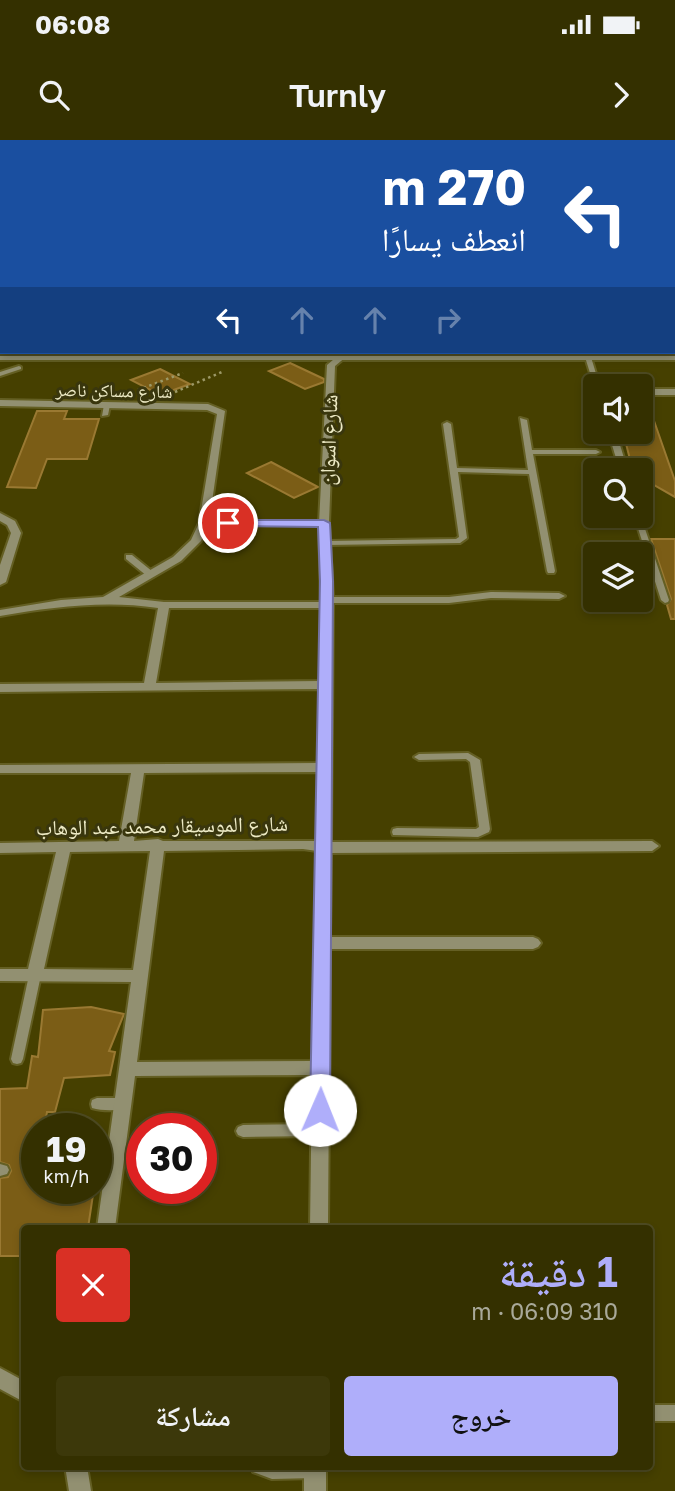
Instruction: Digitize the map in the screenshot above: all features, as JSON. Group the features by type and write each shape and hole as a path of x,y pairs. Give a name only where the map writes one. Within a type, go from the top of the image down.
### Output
{"street":[{"path":"0,357 324,358 343,354 675,357"},
{"name":"شارع اسوان","path":"318,1225 327,603 324,358 343,354"},
{"path":"653,392 675,392"},
{"name":"شارع مساكن ناصر","path":"0,403 105,410 141,406 213,408 220,411 223,418 204,523"},
{"path":"0,516 11,523 16,533 0,582"},
{"path":"104,601 188,550 204,523"},
{"path":"0,613 104,601 142,601 164,605 449,600 491,595 559,596"},
{"path":"149,687 164,605"},
{"path":"0,688 325,685"},
{"path":"0,769 324,767"},
{"path":"126,845 138,768"},
{"path":"106,1225 158,844"},
{"name":"شارع الموسيقار محمد عبد الوهاب","path":"0,848 158,844 427,848 652,846"},
{"path":"35,975 64,847"},
{"path":"322,943 533,943"},
{"path":"0,975 140,976"},
{"path":"128,1069 321,1068"},
{"path":"0,1378 21,1390"},
{"path":"77,1470 80,1491"}],"lane":[{"path":"587,357 593,374"},
{"path":"0,374 19,369"},
{"path":"523,420 551,571"},
{"path":"327,543 461,540 463,538 447,424"},
{"path":"529,452 596,452"},
{"path":"453,470 532,472"},
{"path":"204,523 324,523"},
{"path":"642,528 665,600"},
{"path":"129,557 150,574"},
{"path":"397,832 478,833 485,827 473,758 419,757"},
{"path":"426,832 427,848"},
{"path":"17,1059 35,975"},
{"path":"97,1104 123,1104"},
{"path":"243,1131 320,1130"},
{"path":"653,1413 675,1413"},
{"path":"269,1470 315,1476"}],"path":[{"path":"138,390 187,371"},
{"path":"141,406 224,371"}],"building":[{"path":"290,363 324,379 324,382 305,389 269,371"},
{"path":"160,369 190,384 160,395 131,380"},
{"path":"37,411 67,411 64,419 99,419 87,459 47,459 36,488 7,487"},
{"path":"653,418 675,481 675,497 653,484 653,458 630,458 626,444 653,444"},
{"path":"271,462 318,487 294,498 247,473"},
{"path":"651,539 675,539 675,619 671,619 667,605 671,599"},
{"path":"91,1007 124,1014 109,1051 115,1052 110,1075 64,1078 55,1112 21,1113 21,1204 92,1204 88,1225 21,1225 21,1256 0,1256 0,1178 8,1177 11,1171 9,1165 0,1162 0,1089 27,1088 32,1056 38,1057 43,1010"}],"route":[{"path":"228,523 324,523 327,581 320,1110"}]}
